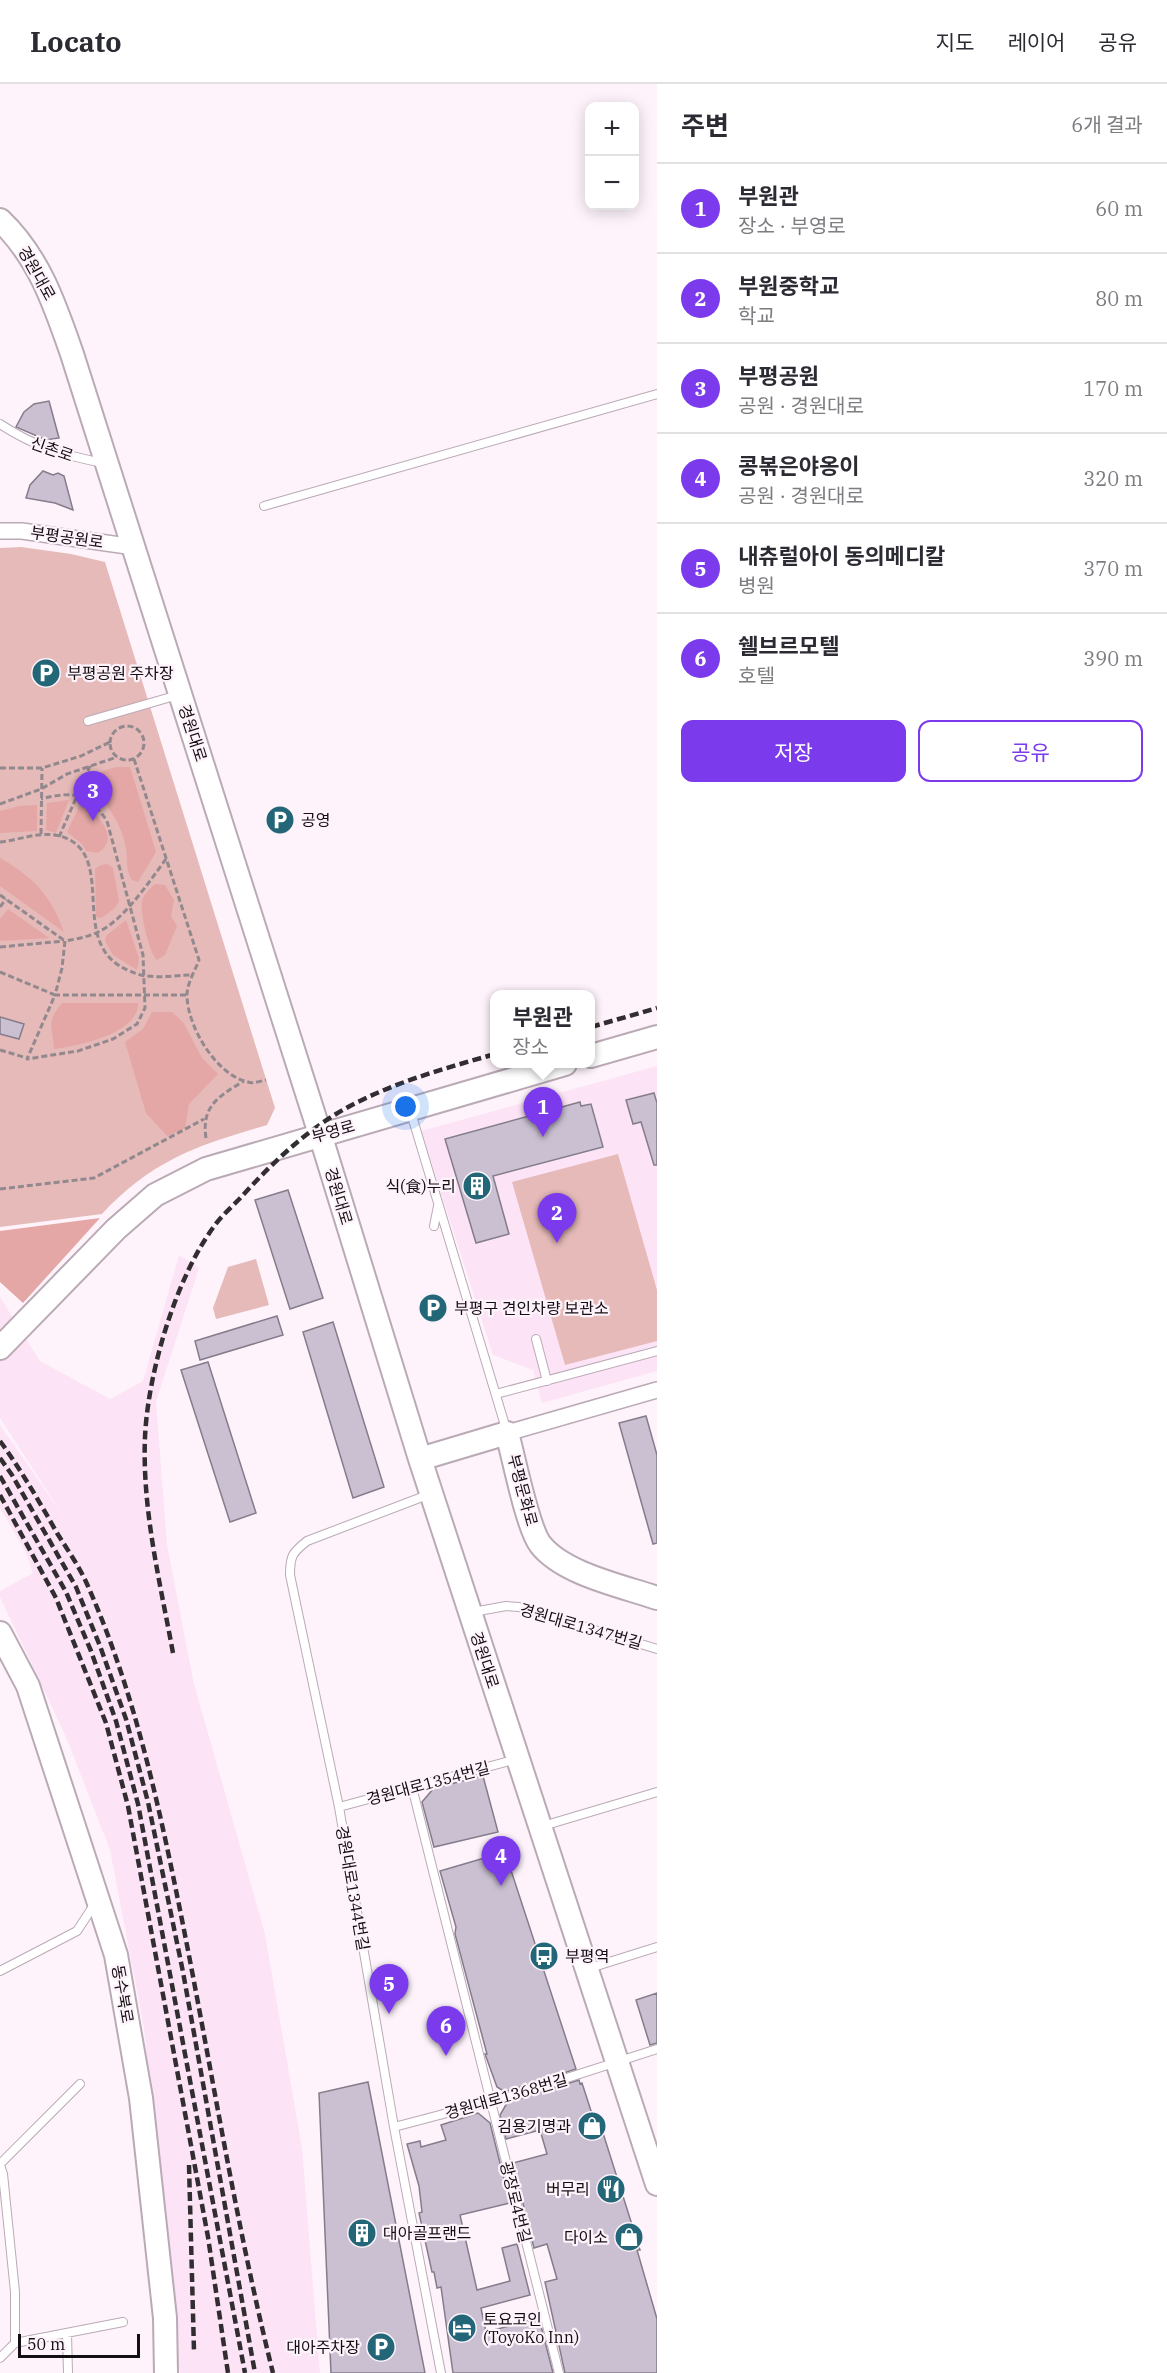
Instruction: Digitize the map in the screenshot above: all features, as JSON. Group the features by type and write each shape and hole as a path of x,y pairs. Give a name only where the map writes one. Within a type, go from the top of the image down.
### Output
{"main road":[{"name":"경원대로","path":"0,220 35,262 49,289 108,464 320,1134 431,1494 657,2184"},
{"path":"595,1055 657,1037"},
{"name":"부영로","path":"0,1348 116,1229 155,1195 206,1169 551,1068"},
{"name":"부평문화로","path":"420,1459 507,1433 533,1530 545,1549 573,1569 657,1598"},
{"name":"동수북로","path":"0,1633 27,1686 116,1955 141,2098 165,2318 166,2373"}],"street":[{"name":"부평공원로","path":"0,531 22,531 134,547"},
{"path":"507,1433 657,1390"}],"lane":[{"path":"264,506 657,394"},
{"name":"신촌로","path":"0,424 20,437 62,455 108,464"},
{"path":"88,721 181,694"},
{"path":"409,1109 507,1433"},
{"path":"434,1226 438,1205"},
{"path":"536,1339 548,1381"},
{"path":"496,1394 657,1351"},
{"name":"경원대로1344번길","path":"431,1494 307,1541 296,1550 290,1559 290,1575 339,1807 394,2127 441,2373"},
{"name":"경원대로1347번길","path":"470,1612 507,1606 519,1607 657,1649"},
{"name":"경원대로1354번길","path":"339,1807 518,1759"},
{"name":"광장로4번길","path":"412,1787 559,2373"},
{"path":"540,1827 657,1792"},
{"path":"0,1971 77,1931 97,1901"},
{"path":"586,1969 657,1947"},
{"name":"경원대로1368번길","path":"394,2127 490,2102 657,2049"},
{"path":"15,2343 15,2292 3,2174 0,2164 80,2084"},
{"path":"0,2358 15,2343 123,2322"},
{"path":"67,2333 68,2373"}],"path":[{"path":"123,727 138,730 144,740 144,746 138,756 128,760 117,757 113,753 110,742 114,733 123,727"},
{"path":"0,768 42,768 81,756 110,742"},
{"path":"0,804 41,789 67,774 117,757"},
{"path":"134,759 199,960 187,996 196,1033 207,1050 234,1077 249,1083 266,1080"},
{"path":"58,837 90,766"},
{"path":"41,834 42,768"},
{"path":"0,1050 27,1059 78,1052 113,1040 137,1024 145,1008 143,956 107,821 99,809 77,794 69,793 41,799"},
{"path":"0,842 41,834 67,838 81,849 88,864 92,888 92,909 99,942 110,961 145,976 193,975"},
{"path":"0,947 65,941 97,933 111,925 166,859"},
{"path":"0,895 65,941"},
{"path":"0,907 6,899"},
{"path":"27,1059 55,994 62,968 65,941"},
{"path":"0,972 55,994 187,996"},
{"path":"206,1138 204,1119 210,1107 223,1094 244,1081"},
{"path":"0,1189 94,1178 204,1119"}],"shaded area":[{"path":"21,547 71,554 105,562 275,1108 267,1125 198,1148 158,1167 121,1195 102,1214 0,1227 0,548"},
{"path":"116,767 130,767 156,852 138,882 132,880 128,872 126,848 117,822 90,785 100,772"},
{"path":"69,800 56,833 46,830 47,803"},
{"path":"81,803 93,812 107,833 108,840 105,847 98,853 86,851 82,844 67,832"},
{"path":"37,805 37,831 0,833 0,811 19,806"},
{"path":"0,858 22,872 40,888 59,919 64,932 0,886"},
{"path":"107,864 113,868 119,901 115,908 101,918 96,917 95,869"},
{"path":"155,884 165,885 174,900 171,916 177,926 165,955 157,960 148,940 142,910 143,898"},
{"path":"8,909 49,938 0,941 0,919"},
{"path":"126,920 139,958 137,970 113,955 105,941 107,935"},
{"path":"62,1003 138,1003 136,1014 129,1023 118,1030 91,1041 54,1049 52,1020"},
{"path":"152,1012 172,1012 183,1022 202,1058 218,1074 189,1104 185,1128 167,1136 146,1113 125,1042 143,1029"},
{"path":"657,1066 657,1371 542,1403 533,1370 493,1355 421,1131"},
{"path":"618,1154 657,1290 657,1341 565,1365 512,1182"},
{"path":"100,1218 23,1303 0,1282 0,1231"},
{"path":"179,1255 199,1268 156,1402 167,1544 193,1680 265,1934 302,2148 320,2373 180,2373 174,2334 144,2028 110,1850 66,1737 0,1597 0,1591 33,1573 25,1551 0,1508 0,1425 62,1514 0,1418 0,1297 40,1361 110,1399 143,1381"},
{"path":"256,1259 269,1305 216,1319 213,1308 228,1267"}],"building":[{"path":"49,401 59,438 46,440 16,427 24,412 34,404"},
{"path":"43,471 64,476 73,510 55,503 26,498 30,485"},
{"path":"0,1017 24,1024 19,1039 0,1034"},
{"path":"654,1093 657,1103 657,1165 654,1165 641,1122 633,1124 626,1100"},
{"path":"580,1102 581,1106 591,1104 603,1147 493,1176 509,1234 476,1243 445,1139"},
{"path":"288,1190 323,1298 290,1309 255,1200"},
{"path":"277,1316 283,1335 200,1360 195,1341"},
{"path":"333,1322 384,1487 353,1498 303,1332"},
{"path":"208,1362 256,1513 230,1522 181,1370"},
{"path":"646,1416 657,1455 657,1543 653,1544 619,1423"},
{"path":"483,1776 498,1832 434,1847 422,1802 434,1788"},
{"path":"505,1852 576,2069 505,2092 497,2087 485,2054 487,2054 455,1934 456,1927 440,1871"},
{"path":"657,1993 657,2043 650,2045 636,2000"},
{"path":"579,2080 593,2117 596,2116 603,2133 640,2250 637,2250 657,2319 657,2373 565,2373 545,2282 557,2279 547,2244 534,2248 513,2163 547,2154 540,2130 506,2139 500,2115 507,2103"},
{"name":"대아골프랜드","path":"368,2082 425,2373 331,2373 319,2093"},
{"path":"478,2113 490,2123 510,2203 460,2215 477,2290 510,2281 502,2248 517,2244 530,2295 481,2308 486,2332 539,2318 553,2373 453,2373 441,2287 437,2288 434,2272 432,2272 419,2213 422,2212 419,2186 407,2144 420,2141 421,2147 446,2140 441,2125"}],"railway":[{"path":"595,1026 657,1008"},
{"path":"173,1653 149,1519 145,1437 147,1411 158,1355 177,1298 201,1246 221,1217 270,1167 298,1141 328,1119 362,1100 395,1086 490,1055"},
{"path":"0,1441 30,1486 84,1577 103,1622 130,1700 170,1860 234,2196 273,2373"},
{"path":"0,1458 76,1587 126,1719 148,1802 183,1972 255,2373"},
{"path":"0,1476 66,1592 91,1651 116,1721 138,1804 245,2373"},
{"path":"0,1495 56,1598 106,1723 128,1806 208,2237 228,2373"},
{"path":"189,2165 194,2351"}],"place":[{"name":"부평공원 주차장","path":"46,673"},
{"name":"공영","path":"280,820"},
{"name":"부평공원","path":"93,821"},
{"name":"부원관","path":"543,1137"},
{"name":"식(食)누리","path":"477,1186"},
{"name":"부원중학교","path":"557,1243"},
{"name":"부평구 견인차량 보관소","path":"433,1308"},
{"name":"콩볶은야옹이","path":"501,1886"},
{"name":"부평역","path":"544,1956"},
{"name":"내츄럴아이 동의메디칼","path":"389,2014"},
{"name":"쉘브르모텔","path":"446,2056"},
{"name":"김용기명과","path":"592,2126"},
{"name":"버무리","path":"611,2189"},
{"name":"대아골프랜드","path":"362,2233"},
{"name":"다이소","path":"629,2237"},
{"name":"토요코인 (ToyoKo Inn)","path":"462,2328"},
{"name":"대아주차장","path":"381,2347"}]}
